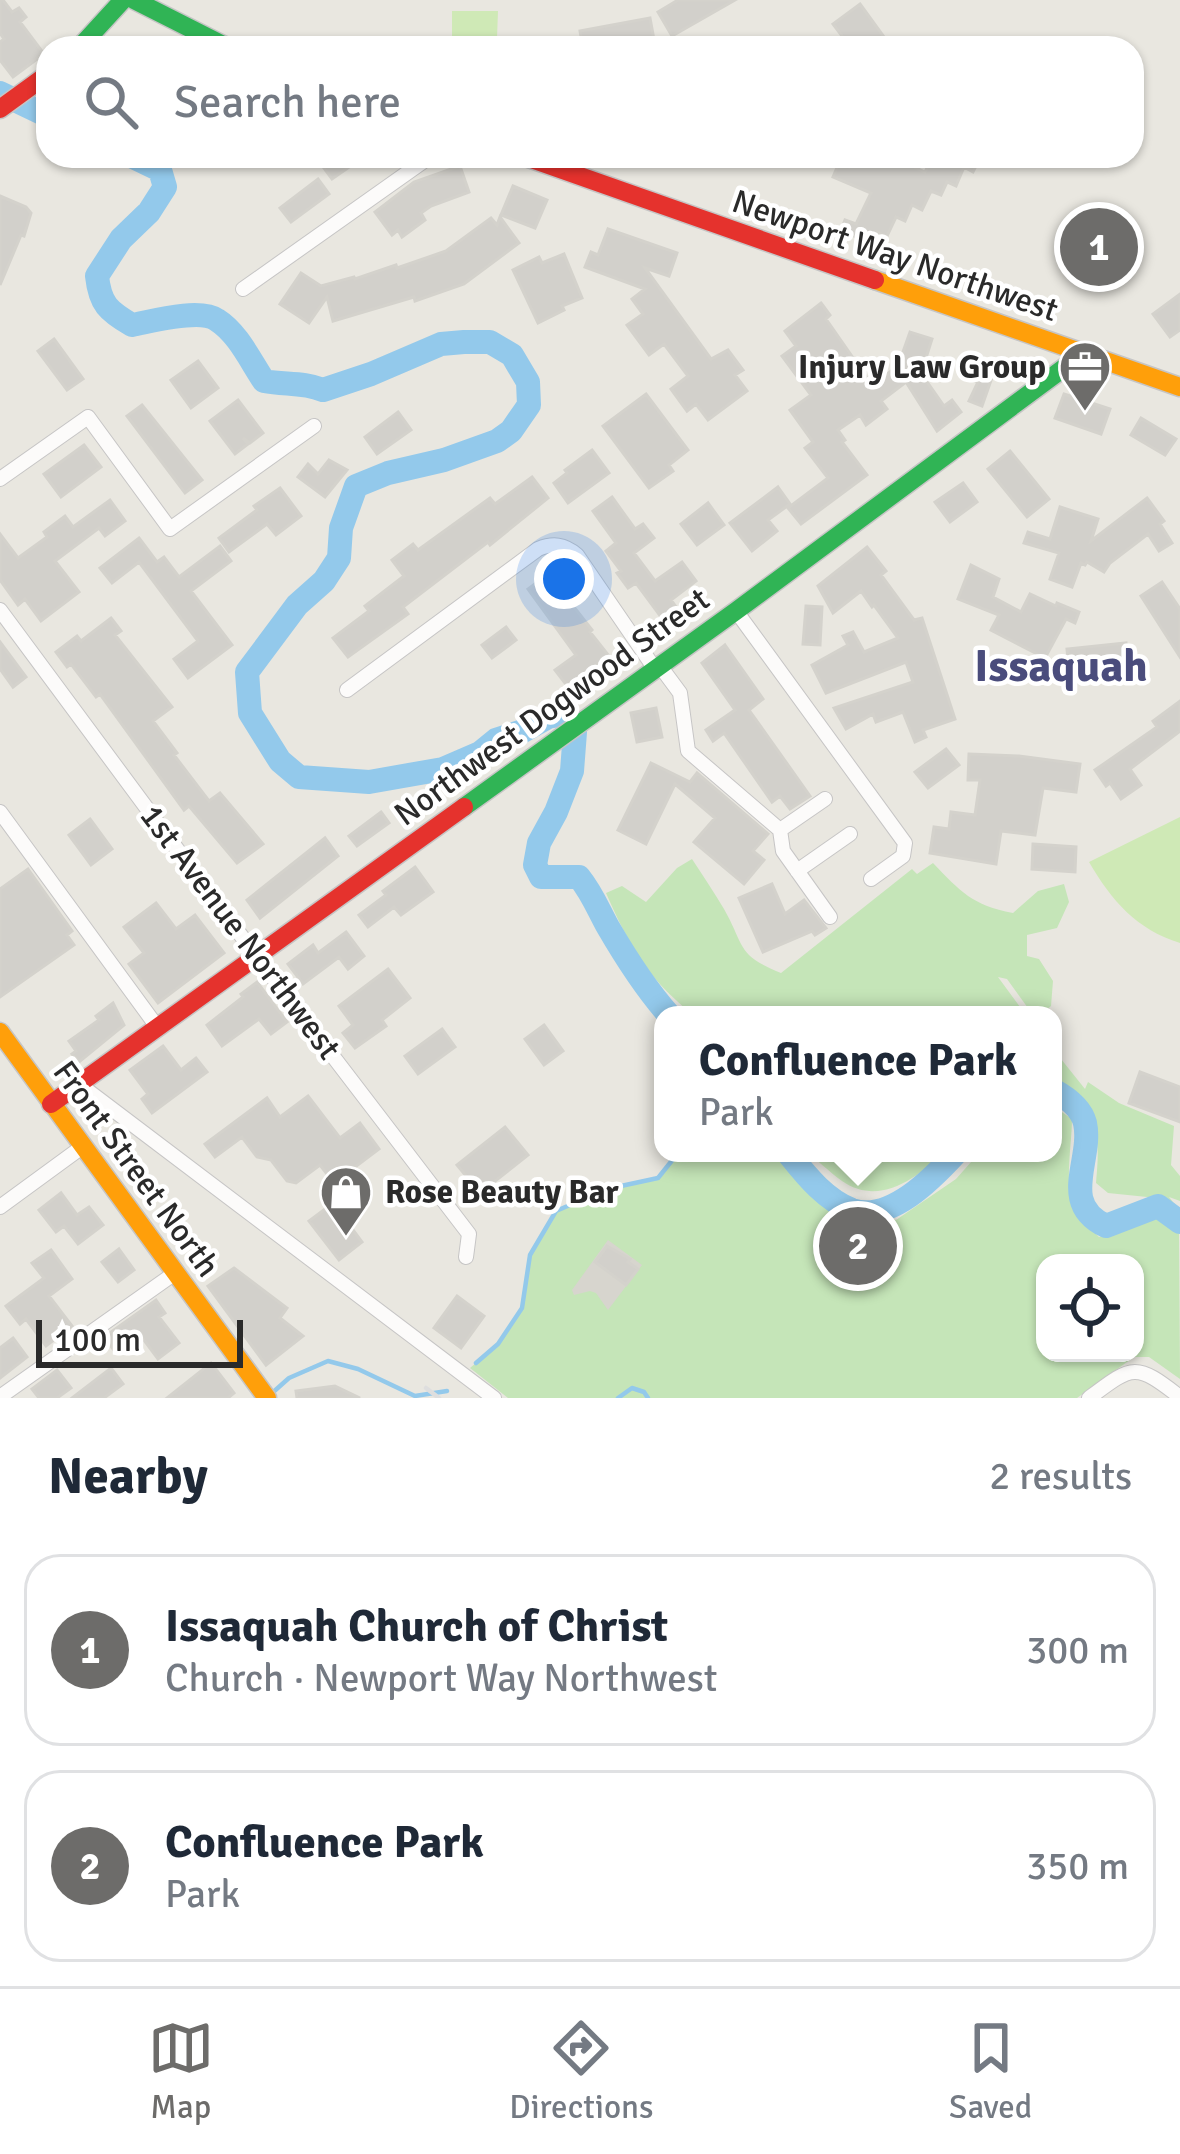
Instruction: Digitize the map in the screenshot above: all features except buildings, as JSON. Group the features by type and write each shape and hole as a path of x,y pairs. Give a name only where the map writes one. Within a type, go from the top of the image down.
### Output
{"street":[{"path":"90,36 123,0"},
{"path":"134,0 205,36"},
{"path":"0,109 36,82"},
{"path":"242,289 414,168"},
{"name":"Newport Way Northwest","path":"557,168 1180,387"},
{"name":"Northwest Dogwood Street","path":"51,1104 658,668 1084,353"},
{"path":"0,479 88,417 170,529 314,426"},
{"path":"347,690 538,549 562,546 577,555 680,693 688,751 780,830 783,851 830,917"},
{"name":"1st Avenue Northwest","path":"0,610 256,957 469,1234 466,1257"},
{"path":"736,611 905,843 903,856 871,879"},
{"path":"780,830 825,799"},
{"path":"0,812 158,1028"},
{"path":"797,871 850,833"},
{"name":"Front Street North","path":"0,1032 263,1393"},
{"path":"79,1084 494,1398"},
{"path":"0,1208 82,1148"},
{"path":"4,1394 175,1273"},
{"path":"1089,1398 1123,1374 1142,1371 1180,1396"}],"green space":[{"path":"452,11 498,11 497,36 452,36"},
{"path":"1180,817 1180,943 1127,912 1089,862"},
{"path":"692,859 749,955 781,973 912,869 917,874 933,863 968,896 1013,913 1038,891 1064,884 1069,902 1057,928 1027,935 1027,956 1039,959 1053,981 1051,1006 1026,1006 1007,979 998,977 1019,1006 683,1006 641,960 606,893 622,886 646,902 677,868"},
{"path":"1062,1060 1085,1089 1088,1082 1119,1103 1174,1126 1171,1165 1180,1176 1180,1201 1169,1197 1180,1218 1157,1198 1108,1193 1096,1183 1094,1129 1085,1110 1064,1087"},
{"path":"1062,1112 1072,1119 1070,1196 1080,1219 1099,1237 1153,1217 1179,1231 1180,1379 1144,1357 1144,1254 1036,1254 1036,1362 1127,1362 1077,1398 508,1398 470,1368 498,1344 522,1308 530,1255 556,1211 607,1189 658,1178 671,1162 796,1162 834,1199 896,1220 956,1179 971,1162 1062,1162"},
{"path":"819,1162 934,1162 884,1190 856,1188"}],"shaded area":[{"path":"608,1240 642,1265 608,1310 596,1293 574,1295 572,1290"}],"waterway":[{"path":"0,93 36,110"},
{"path":"156,168 165,187 97,276 107,306 132,325 176,316 209,317 231,332 264,381 323,390 441,344 490,342 512,355 528,382 529,405 511,431 497,441 444,460 356,486 341,528 339,558 247,672 250,713 280,761 299,777 369,782 443,769 548,717 568,720 575,732 572,771 539,843 535,865 541,877 579,877 662,1006"},
{"path":"1062,1095 1077,1107 1085,1123 1080,1193 1092,1216 1106,1226 1158,1206 1180,1222"},
{"path":"476,1363 498,1344 522,1308 530,1255 556,1211 607,1189 658,1178 671,1162"},
{"path":"796,1162 833,1200 866,1212 910,1196 947,1162"},
{"path":"271,1394 289,1378 328,1361 358,1369 415,1396 447,1391"},
{"path":"618,1398 632,1388 648,1398"}],"railway":[{"path":"426,1388 439,1398"}],"traffic: fast":[{"path":"90,36 123,0"},
{"path":"134,0 205,36"},
{"path":"464,807 1084,353"}],"traffic: slow":[{"path":"875,280 1180,387"},
{"path":"0,1032 267,1398"}],"traffic: jam":[{"path":"0,109 36,83"},
{"path":"557,168 875,280"},
{"path":"51,1104 464,807"}],"place":[{"name":"Issaquah Church of Christ","path":"1099,247"},
{"name":"Injury Law Group","path":"1085,413"},
{"name":"Rose Beauty Bar","path":"346,1238"},
{"name":"Confluence Park","path":"858,1246"}],"district":[{"name":"Issaquah","path":"1061,666"}]}
